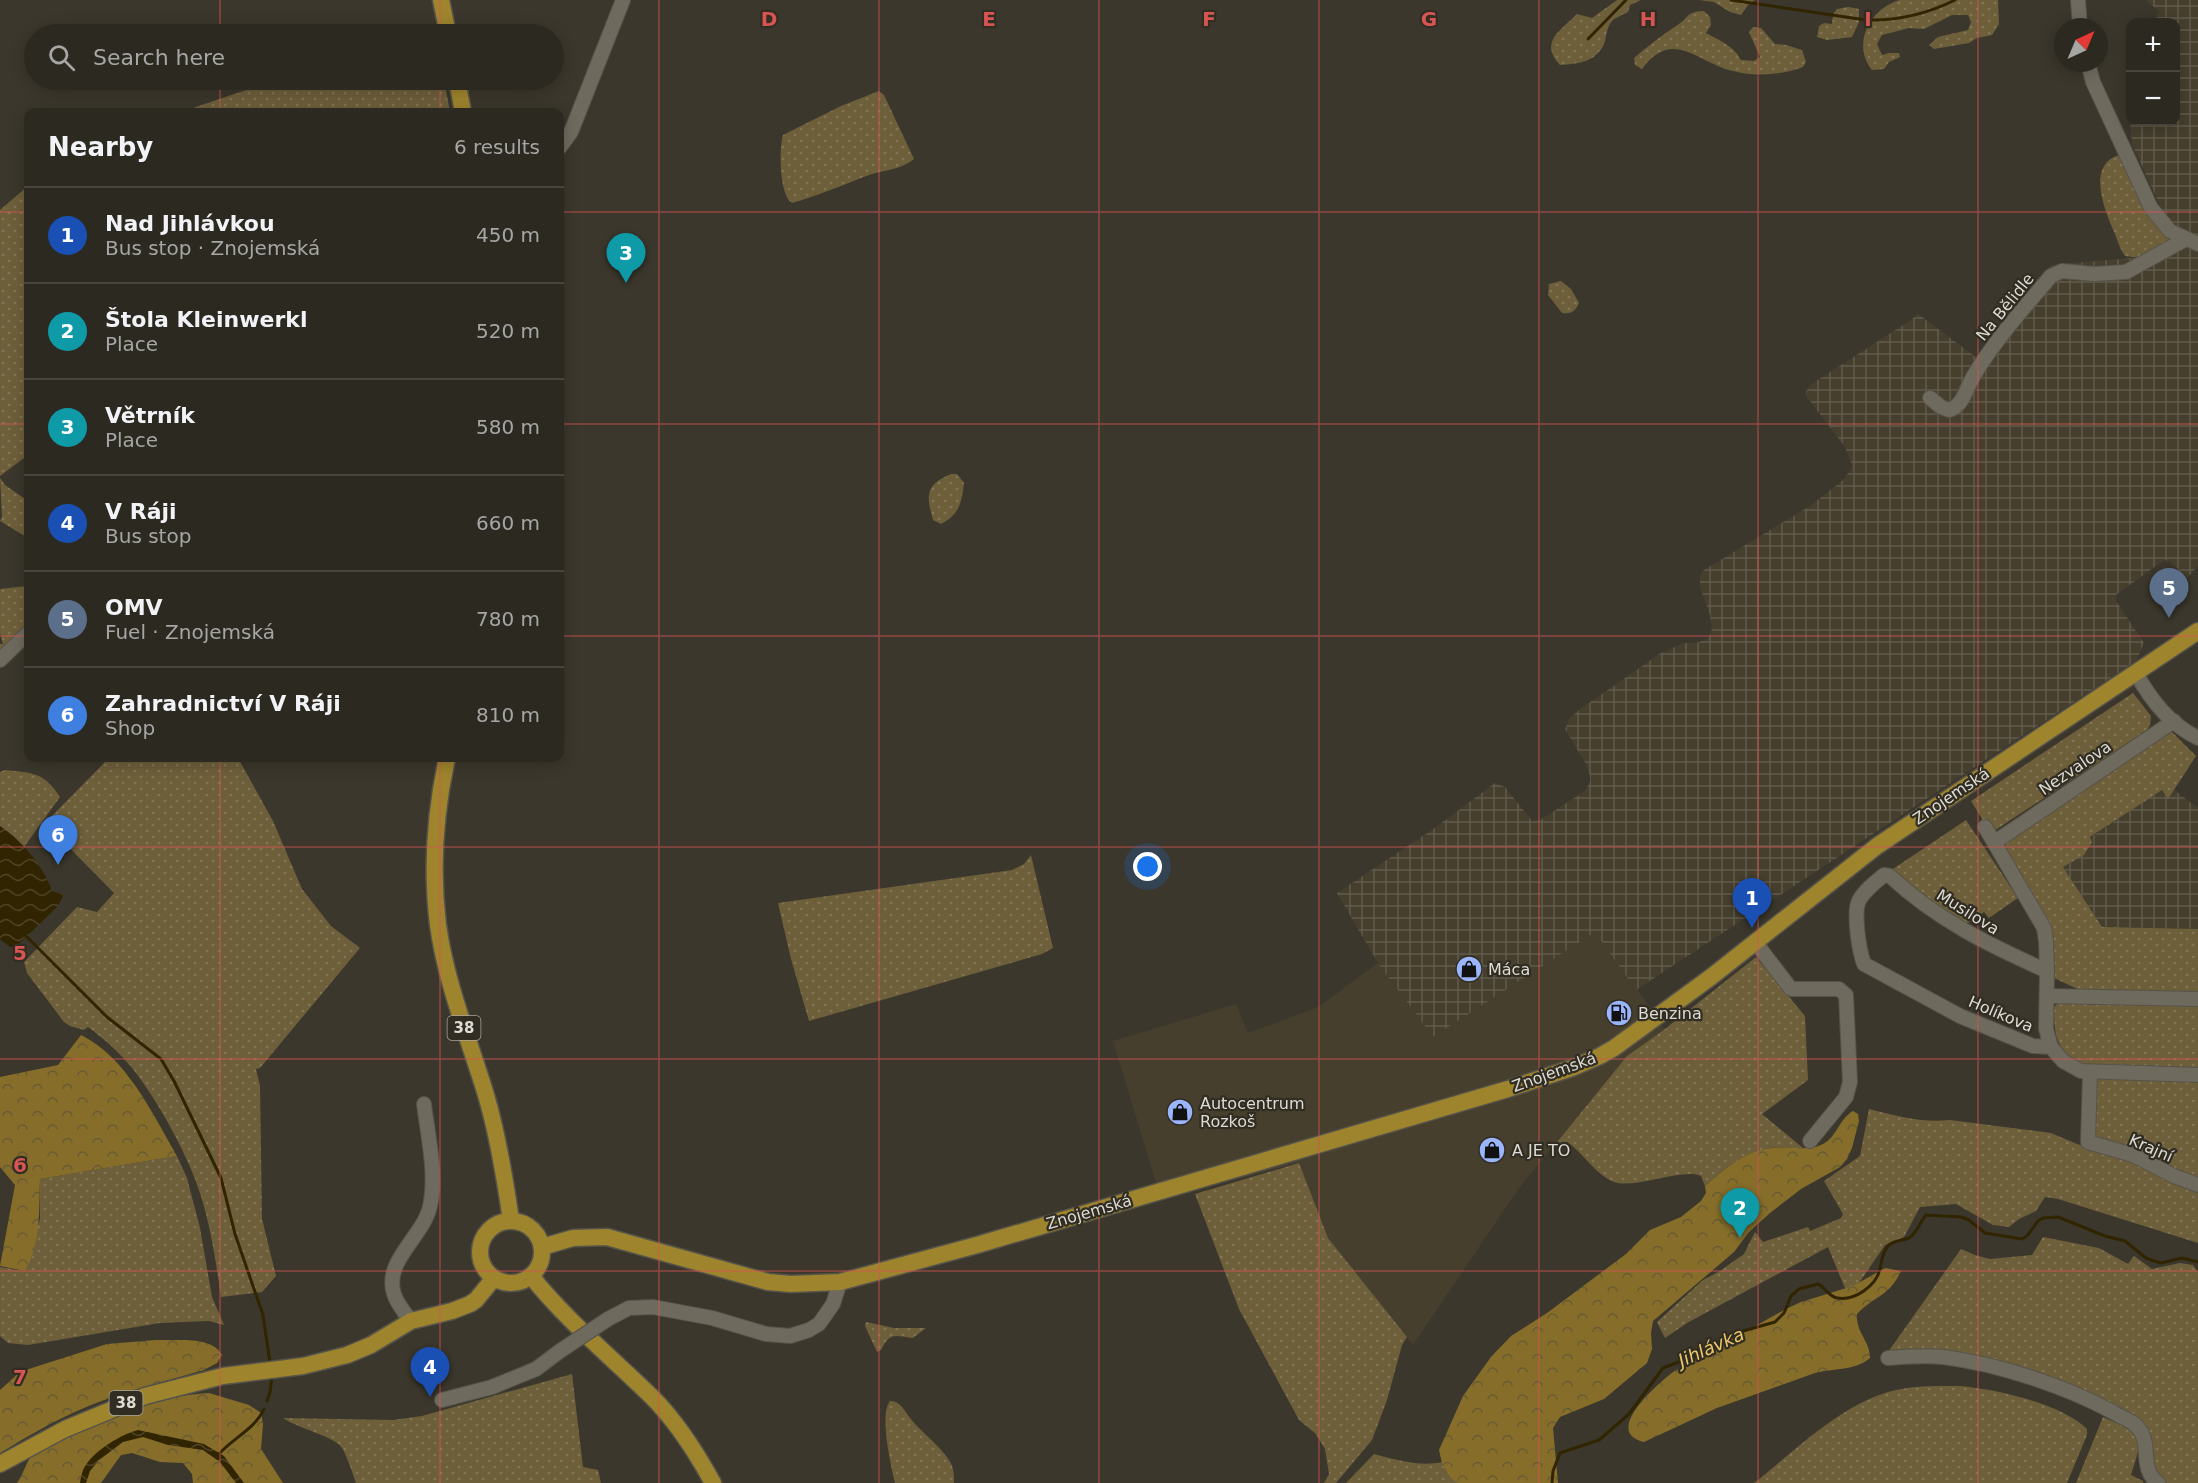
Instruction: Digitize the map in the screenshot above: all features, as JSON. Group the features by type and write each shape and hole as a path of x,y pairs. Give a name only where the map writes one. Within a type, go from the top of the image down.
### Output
{"main road":[{"path":"441,0 446,24"},
{"path":"459,90 462,108"},
{"name":"Znojemská","path":"542,1247 573,1238 607,1237 768,1282 791,1284 840,1282 977,1245 1457,1105 1572,1068 1614,1048 1878,846 2198,631"},
{"name":"38","path":"446,762 435,833 435,895 439,927 453,987 487,1097 511,1220"},
{"path":"511,1220 530,1226 538,1236 542,1247 542,1261 531,1276 513,1283 494,1278 482,1262 481,1243 492,1227 498,1223 511,1220"},
{"path":"531,1276 555,1305 667,1414 693,1449 713,1483"},
{"name":"38","path":"0,1464 58,1432 125,1403 233,1374 283,1369 324,1362 347,1355 371,1345 411,1321 470,1304 494,1278"}],"street":[{"path":"564,142 571,132 623,0"},
{"path":"2078,0 2079,18"},
{"path":"2090,72 2146,199 2170,231 2192,242"},
{"name":"Na Bělidle","path":"1930,398 1949,410 1959,404 1993,347 2051,276 2062,271 2126,272 2192,242"},
{"path":"0,660 24,637"},
{"path":"2136,673 2159,706 2174,721 2198,738"},
{"name":"Nezvalova","path":"1995,842 2174,721"},
{"path":"1985,827 2044,928 2047,971 2046,1029 2051,1047 2063,1061 2072,1068 2090,1073 2198,1075"},
{"name":"Musilova","path":"1862,896 1884,875 1890,876 1961,930 2047,971"},
{"name":"Holíkova","path":"1862,896 1857,911 1860,954 1864,964 1960,1016 2033,1046 2051,1047"},
{"path":"1755,942 1791,989 1839,989 1846,995 1850,1082 1848,1093 1810,1141"},
{"path":"2047,996 2198,999"},
{"name":"Krajní","path":"2090,1073 2088,1142 2133,1155 2174,1176 2198,1185"},
{"path":"411,1321 394,1296 392,1280 398,1263 424,1222 430,1208 432,1174 424,1104"},
{"path":"442,1400 492,1387 536,1369 608,1319 629,1308 653,1307 704,1317 766,1334 790,1336 819,1324 833,1304 840,1282"},
{"path":"1888,1358 1941,1357 1976,1363 2088,1398 2134,1424 2144,1437 2147,1448 2146,1470 2158,1483"}],"shaded area":[{"path":"1617,0 1641,0 1630,5 1628,12 1612,21 1604,44 1596,55 1580,63 1560,65 1551,50 1554,37 1577,14 1592,18"},
{"path":"1699,0 1755,0 1741,15 1730,12 1714,2"},
{"path":"1900,0 1998,0 1999,24 1992,35 1977,38 1969,43 1934,49 1929,45 1938,37 1968,30 1971,22 1968,15 1952,15 1924,29 1909,28 1882,35 1877,44 1882,55 1899,53 1900,57 1889,62 1884,69 1872,70 1863,49 1867,28 1880,11"},
{"path":"2146,0 2198,0 2198,566 2187,578 2169,561 2164,560 2116,595 2116,601 2144,643 2136,661 1636,990 1595,932 1433,1037 1378,963 1337,893 1432,830 1495,783 1505,787 1532,821 1540,820 1585,791 1590,782 1590,776 1586,764 1565,729 1570,718 1661,653 1684,643 1705,640 1710,636 1712,628 1710,615 1700,587 1700,576 1704,570 1810,506 1842,481 1850,471 1852,465 1845,447 1807,397 1806,392 1810,385 1918,314 1977,358 2051,265 2145,257 2173,234 2132,144 2130,126 2180,126 2180,18 2156,18 2159,11"},
{"path":"1848,7 1859,9 1859,22 1852,37 1827,40 1817,37 1819,26 1824,23 1832,24 1833,14 1837,9"},
{"path":"1704,11 1710,17 1711,25 1706,33 1730,47 1741,60 1754,61 1760,57 1749,32 1753,27 1761,28 1775,44 1802,50 1806,62 1803,67 1787,72 1750,74 1720,67 1686,51 1675,49 1664,50 1653,57 1642,69 1635,65 1634,58 1649,45 1690,14"},
{"path":"246,90 446,90 449,108 193,108"},
{"path":"879,91 884,95 914,159 899,167 869,175 792,203 782,181 783,135 841,106"},
{"path":"2120,155 2174,238 2151,253 2139,257 2125,256 2103,202 2100,178 2103,168 2109,160"},
{"path":"24,189 24,458 0,476 0,210"},
{"path":"1561,281 1571,289 1579,303 1570,313 1562,313 1548,295 1549,284"},
{"path":"951,474 957,474 964,483 962,496 956,512 941,524 933,520 929,504 930,492 936,482"},
{"path":"0,478 5,485 24,498 24,536 0,521 2,517"},
{"path":"24,586 24,629 0,653 0,644 3,644 0,633 0,589"},
{"path":"2133,693 2151,716 2147,730 1991,833 1971,801"},
{"path":"2172,732 2196,756 2168,799 2162,790 2090,837 2092,842 2084,855 2063,867 2102,927 2198,929 2198,994 2084,992 2054,978 2054,953 2050,926 2001,847 2003,840 2164,733"},
{"path":"105,762 240,762 273,821 302,889 331,926 360,948 260,1068 256,1069 260,1086 262,1219 276,1276 262,1292 221,1297 210,1232 200,1193 180,1145 161,1111 142,1081 122,1057 88,1027 84,1030 64,1022 27,973 24,962 77,907 97,912 114,893 45,823"},
{"path":"5,770 37,775 49,783 60,797 24,847 0,826 0,772"},
{"path":"2162,789 2168,798 2174,790 2198,808 2198,929 2102,927 2063,867 2084,855 2090,838"},
{"path":"1966,820 2018,898 1989,918 1984,912 1962,927 1890,871"},
{"path":"1031,855 1053,948 1042,954 809,1021 778,903 1012,870 1024,864"},
{"path":"1596,931 1665,1029 1627,1056 1519,1188 1413,1345 1328,1238 1298,1163 1161,1199 1113,1041 1236,1004 1248,1033 1318,1007 1378,963 1433,1037"},
{"path":"1756,957 1805,1016 1808,1080 1762,1114 1803,1148 1773,1147 1759,1150 1734,1163 1705,1186 1701,1176 1693,1174 1627,1184 1618,1183 1597,1171 1567,1142 1553,1147 1627,1056"},
{"path":"2059,1002 2198,1005 2198,1070 2085,1065 2062,1049 2056,1035 2054,1007"},
{"path":"2092,1079 2198,1081 2198,1180 2092,1140"},
{"path":"1869,1109 1919,1120 1950,1120 2051,1133 2077,1144 2131,1159 2198,1189 2198,1243 2058,1199 2045,1197 2036,1211 2009,1227 1993,1225 1956,1204 1920,1207 1904,1237 1885,1245 1857,1286 1847,1293 1828,1247 1687,1323 1665,1338 1657,1322 1703,1280 1744,1254 1755,1232 1763,1242 1808,1227 1810,1231 1841,1218 1843,1214 1824,1181 1860,1156"},
{"path":"177,1156 187,1178 200,1228 212,1297 224,1325 209,1321 160,1323 28,1345 8,1343 0,1336 0,1267 24,1271 40,1219 40,1179"},
{"path":"1299,1163 1328,1238 1407,1337 1402,1345 1387,1400 1372,1440 1336,1483 1324,1483 1329,1474 1325,1449 1315,1433 1299,1420 1239,1309 1195,1194"},
{"path":"2043,1237 2099,1248 2128,1264 2134,1256 2152,1269 2180,1263 2193,1265 2198,1272 2198,1483 2167,1483 2151,1472 2150,1434 2011,1369 1888,1352 1961,1249 1990,1259 2032,1255"},
{"path":"866,1322 894,1328 926,1328 913,1338 891,1337 877,1352 865,1326"},
{"path":"572,1374 583,1467 598,1470 601,1483 356,1483 342,1448 338,1444 283,1418 393,1420 422,1416"},
{"path":"1961,1386 2028,1399 2061,1412 2087,1429 2087,1435 2067,1483 1754,1483 1803,1442 1839,1416 1876,1396 1904,1388"},
{"path":"890,1401 900,1405 949,1460 954,1474 954,1483 895,1483 886,1428 887,1408"},
{"path":"2103,1417 2130,1429 2141,1442 2131,1475 2143,1483 2076,1483"},
{"path":"1374,1454 1417,1463 1443,1462 1479,1483 1346,1483"}],"green space":[{"path":"81,1035 97,1045 125,1072 148,1105 177,1156 40,1179 37,1238 25,1271 0,1266 15,1185 0,1167 0,1077 58,1065"},
{"path":"1853,1111 1858,1114 1859,1121 1852,1148 1840,1167 1801,1189 1770,1213 1749,1232 1734,1252 1653,1321 1652,1349 1647,1363 1604,1399 1560,1417 1553,1428 1558,1483 1458,1483 1451,1478 1442,1463 1439,1450 1463,1396 1491,1357 1511,1336 1547,1313 1626,1254 1650,1230 1681,1217 1701,1201 1706,1193 1705,1186 1736,1162 1762,1150 1811,1148 1823,1144 1832,1137 1848,1114"},
{"path":"1885,1268 1901,1271 1887,1291 1857,1314 1857,1321 1868,1346 1870,1358 1858,1365 1815,1373 1717,1408 1644,1442 1632,1437 1628,1428 1637,1407 1673,1372 1786,1309 1853,1286"},
{"path":"156,1340 202,1342 210,1344 222,1355 217,1363 204,1370 124,1393 77,1411 0,1453 0,1390 20,1372 107,1344"},
{"path":"209,1393 249,1405 261,1413 263,1424 261,1449 283,1483 193,1483 192,1474 183,1463 160,1462 132,1453 121,1455 101,1483 17,1483 34,1452 49,1442 137,1407 172,1398"}],"water":[{"path":"0,826 31,854 52,891 64,895 57,907 16,947 10,947 0,939"},
{"path":"138,1430 204,1444 224,1456 244,1483 236,1483 220,1462 203,1450 168,1445 143,1437 123,1442 99,1460 90,1471 86,1483 80,1483 90,1459 102,1448"}],"waterway":[{"path":"1588,39 1626,0"},
{"path":"1731,0 1866,20 1912,16 1955,0"},
{"path":"25,935 107,1017 161,1059 174,1081 221,1178 235,1234 263,1315 270,1363"},
{"name":"Jihlávka","path":"1552,1483 1553,1471 1560,1453 1599,1440 1629,1414 1663,1368 1702,1353 1736,1333 1775,1322 1784,1313 1791,1296 1799,1289 1818,1284 1834,1297 1844,1298 1864,1291 1878,1275 1883,1254 1888,1246 1912,1236 1926,1215 1961,1217 1969,1220 1985,1233 2022,1239 2038,1221 2043,1218 2058,1217 2105,1236 2125,1241 2146,1258 2154,1261 2161,1263 2182,1258 2198,1262"},
{"path":"267,1401 272,1376"},
{"path":"219,1454 249,1428 264,1409"}],"place":[{"name":"Větrník","path":"626,283"},
{"name":"OMV","path":"2169,618"},
{"name":"Zahradnictví V Ráji","path":"58,865"},
{"name":"Nad Jihlávkou","path":"1752,928"},
{"name":"Máca","path":"1469,969"},
{"name":"Benzina","path":"1619,1013"},
{"name":"Autocentrum Rozkoš","path":"1180,1112"},
{"name":"A JE TO","path":"1492,1150"},
{"name":"Štola Kleinwerkl","path":"1740,1238"},
{"name":"V Ráji","path":"430,1397"}]}
